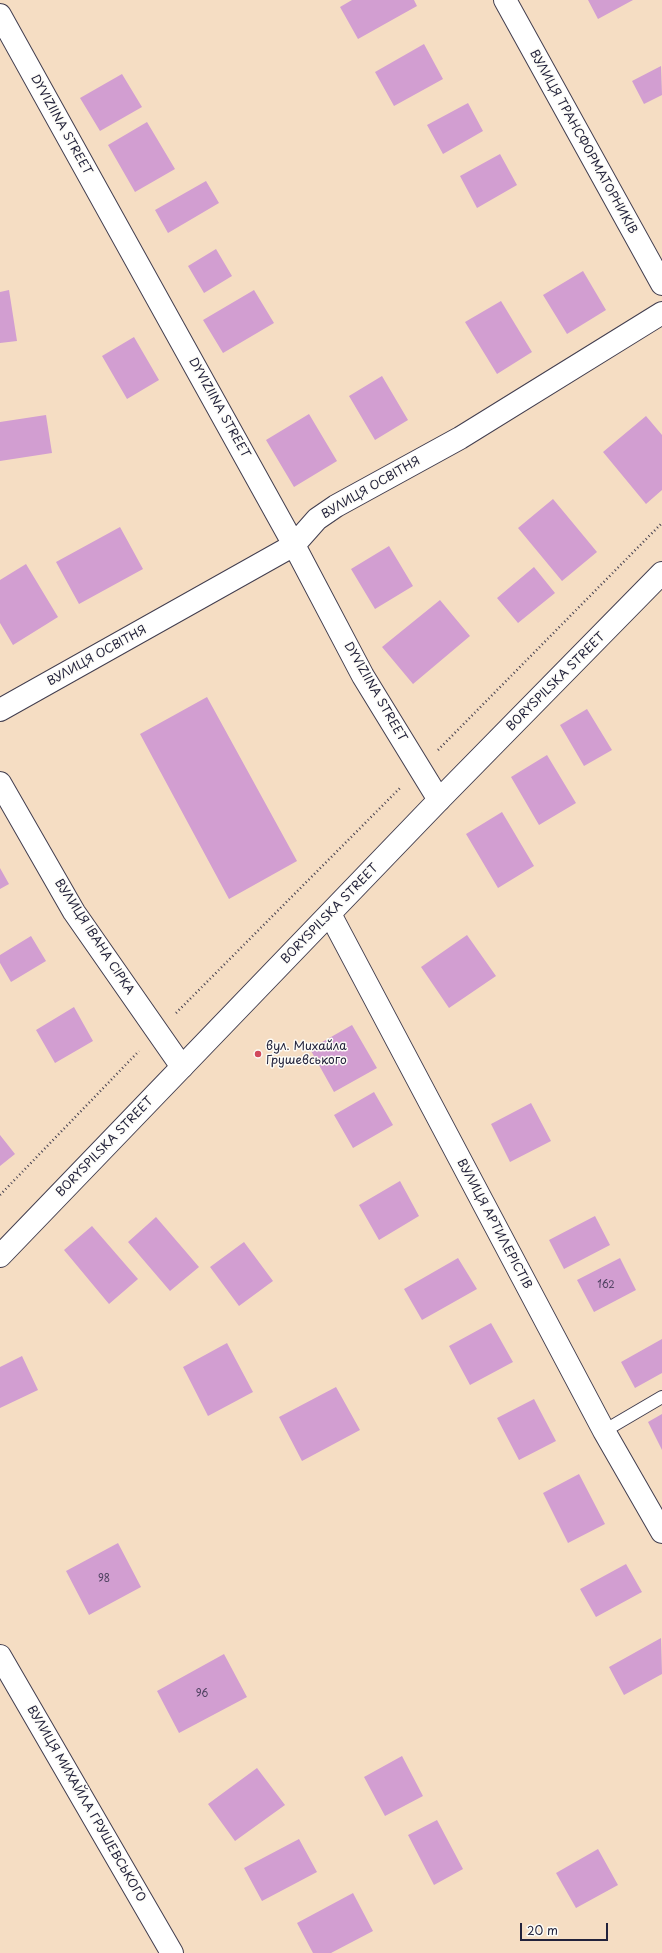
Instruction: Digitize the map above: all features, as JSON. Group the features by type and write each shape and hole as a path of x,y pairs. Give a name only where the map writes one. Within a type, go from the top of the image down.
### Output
{"street":[{"name":"ВУЛИЦЯ ТРАНСФОРМАТОРНИКІВ","path":"505,0 662,284"},
{"name":"DYVIZIINA STREET","path":"0,15 294,545 363,676 439,800"},
{"name":"ВУЛИЦЯ ОСВІТНЯ","path":"0,710 294,545 317,519 336,506 460,438 662,313"},
{"name":"BORYSPILSKA STREET","path":"0,1256 439,800 662,573"},
{"name":"ВУЛИЦЯ ІВАНА СІРКА","path":"0,783 74,912 182,1067"},
{"name":"ВУЛИЦЯ АРТИЛЕРІСТІВ","path":"330,914 604,1431 662,1532"},
{"name":"ВУЛИЦЯ МИХАЙЛА ГРУШЕВСЬКОГО","path":"0,1656 172,1953"}],"lane":[{"path":"604,1431 662,1397"}],"path":[{"path":"0,1195 157,1032 662,523"}],"building":[{"path":"352,0 414,0 417,6 358,39 340,7"},
{"path":"588,0 633,0 598,19"},
{"path":"424,44 443,79 394,106 375,72"},
{"path":"661,66 662,95 644,104 632,81"},
{"path":"122,74 142,107 100,131 80,98"},
{"path":"468,103 483,131 443,154 427,125"},
{"path":"147,122 175,169 135,192 108,145"},
{"path":"500,154 517,185 477,208 460,176"},
{"path":"206,181 219,203 168,233 155,210"},
{"path":"216,249 232,276 204,293 188,266"},
{"path":"583,271 606,310 567,334 543,295"},
{"path":"9,290 17,341 0,343 0,292"},
{"path":"254,290 274,323 223,353 203,320"},
{"path":"501,301 532,352 497,374 465,322"},
{"path":"134,337 159,380 127,399 102,356"},
{"path":"382,376 408,420 375,440 349,396"},
{"path":"309,414 337,461 294,487 266,440"},
{"path":"46,415 52,453 0,461 0,422"},
{"path":"646,416 662,435 662,490 646,504 603,452"},
{"path":"553,499 597,552 562,581 518,528"},
{"path":"120,527 143,569 79,604 56,562"},
{"path":"389,546 413,586 375,609 351,569"},
{"path":"26,564 58,617 13,645 0,623 0,580"},
{"path":"534,567 555,593 518,623 497,598"},
{"path":"440,600 470,636 413,684 382,647"},
{"path":"207,697 297,861 229,899 140,734"},
{"path":"587,709 612,750 584,766 560,725"},
{"path":"547,755 576,803 539,825 511,777"},
{"path":"502,812 534,866 498,888 466,834"},
{"path":"0,868 9,884 0,889"},
{"path":"467,935 496,976 449,1008 421,967"},
{"path":"31,936 46,961 11,982 0,963 0,955"},
{"path":"74,1007 93,1041 55,1063 36,1030"},
{"path":"352,1025 377,1068 334,1092 310,1049"},
{"path":"374,1092 393,1125 353,1148 334,1115"},
{"path":"531,1103 551,1141 510,1162 491,1124"},
{"path":"0,1135 15,1154 0,1166"},
{"path":"400,1181 419,1216 379,1240 359,1205"},
{"path":"595,1216 610,1245 564,1269 549,1240"},
{"path":"156,1217 199,1267 170,1291 128,1242"},
{"path":"92,1226 138,1279 109,1304 64,1250"},
{"path":"244,1242 273,1281 239,1306 210,1267"},
{"path":"458,1258 477,1289 422,1320 404,1289"},
{"path":"620,1258 636,1290 594,1312 577,1280"},
{"path":"491,1323 513,1362 470,1385 449,1346"},
{"path":"662,1339 662,1373 635,1388 621,1362"},
{"path":"227,1343 253,1392 208,1416 183,1367"},
{"path":"22,1356 38,1390 0,1408 0,1367"},
{"path":"336,1387 360,1430 302,1461 279,1417"},
{"path":"534,1399 556,1441 519,1460 497,1418"},
{"path":"662,1414 662,1450 648,1422"},
{"path":"579,1474 605,1524 568,1543 543,1493"},
{"path":"118,1543 141,1587 89,1615 66,1571"},
{"path":"626,1564 642,1592 596,1617 580,1589"},
{"path":"661,1638 662,1674 624,1695 609,1667"},
{"path":"224,1654 247,1697 179,1733 157,1691"},
{"path":"402,1756 423,1796 385,1816 364,1777"},
{"path":"257,1768 285,1805 235,1841 208,1804"},
{"path":"437,1820 463,1869 434,1885 408,1835"},
{"path":"299,1839 317,1872 262,1901 244,1868"},
{"path":"598,1849 618,1885 576,1908 556,1873"},
{"path":"353,1893 373,1931 331,1953 313,1953 297,1923"}],"place":[{"name":"вул. Михайла Грушевського","path":"258,1054"}]}
